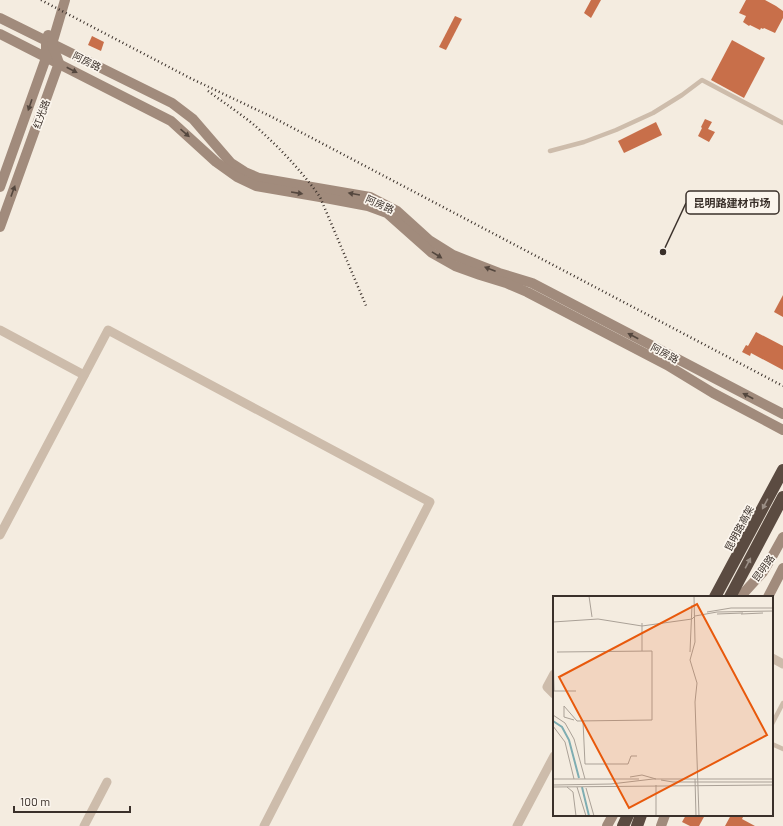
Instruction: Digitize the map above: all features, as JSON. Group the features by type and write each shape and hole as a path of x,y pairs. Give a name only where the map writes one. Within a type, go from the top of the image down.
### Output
{"highway":[{"name":"昆明路高架","path":"716,596 783,470"},
{"path":"731,596 783,497"},
{"path":"623,826 628,816"},
{"path":"637,826 641,816"}],"main road":[{"name":"红光路","path":"0,187 46,58 58,0"},
{"name":"红光路","path":"49,42 65,0"},
{"name":"阿房路","path":"0,18 172,103 193,119 231,163 245,172 259,178 370,197 397,211 429,240 453,255 499,273 532,283 783,414"},
{"name":"阿房路","path":"0,34 171,121 216,162 237,177 256,186 368,206 387,213 432,253 455,266 506,283 527,292 667,365 713,393 783,430"},
{"path":"49,42 59,63"},
{"name":"红光路","path":"0,227 59,63"},
{"name":"昆明路","path":"741,596 763,572 783,537"},
{"name":"昆明路","path":"769,596 783,568"},
{"path":"607,826 612,816"},
{"path":"660,826 665,816"}],"street":[{"path":"0,330 84,375"},
{"path":"0,535 108,330 430,502 265,826"},
{"path":"773,659 783,664"},
{"path":"553,676 547,687 553,693"},
{"path":"517,826 553,758"},
{"path":"84,826 107,782"}],"lane":[{"path":"550,151 584,142 622,128 653,113 682,95 702,80 783,123"},
{"path":"773,722 783,703"},
{"path":"773,745 783,750"}],"building":[{"path":"591,0 601,0 591,18 584,13"},
{"path":"746,0 765,0 783,11 783,18 775,33 764,28 761,28 760,30 743,22 746,16 739,13"},
{"path":"455,16 462,19 446,50 439,47"},
{"path":"92,36 104,42 101,51 88,45"},
{"path":"732,40 765,58 744,98 711,80"},
{"path":"705,119 712,122 708,129 715,132 709,142 698,136"},
{"path":"656,122 662,135 624,153 618,141"},
{"path":"783,295 783,317 774,312"},
{"path":"756,332 783,346 783,370 751,353 750,356 742,352 746,345 748,346"},
{"path":"685,816 704,816 699,826 690,826 682,822"},
{"path":"730,816 741,816 743,817 742,819 755,826 725,826"}],"railway":[{"path":"41,0 190,78 272,117 783,386"},
{"path":"208,91 253,124 271,140 313,187 320,197 367,308"}],"place":[{"name":"昆明路建材市场","path":"663,252"}]}
